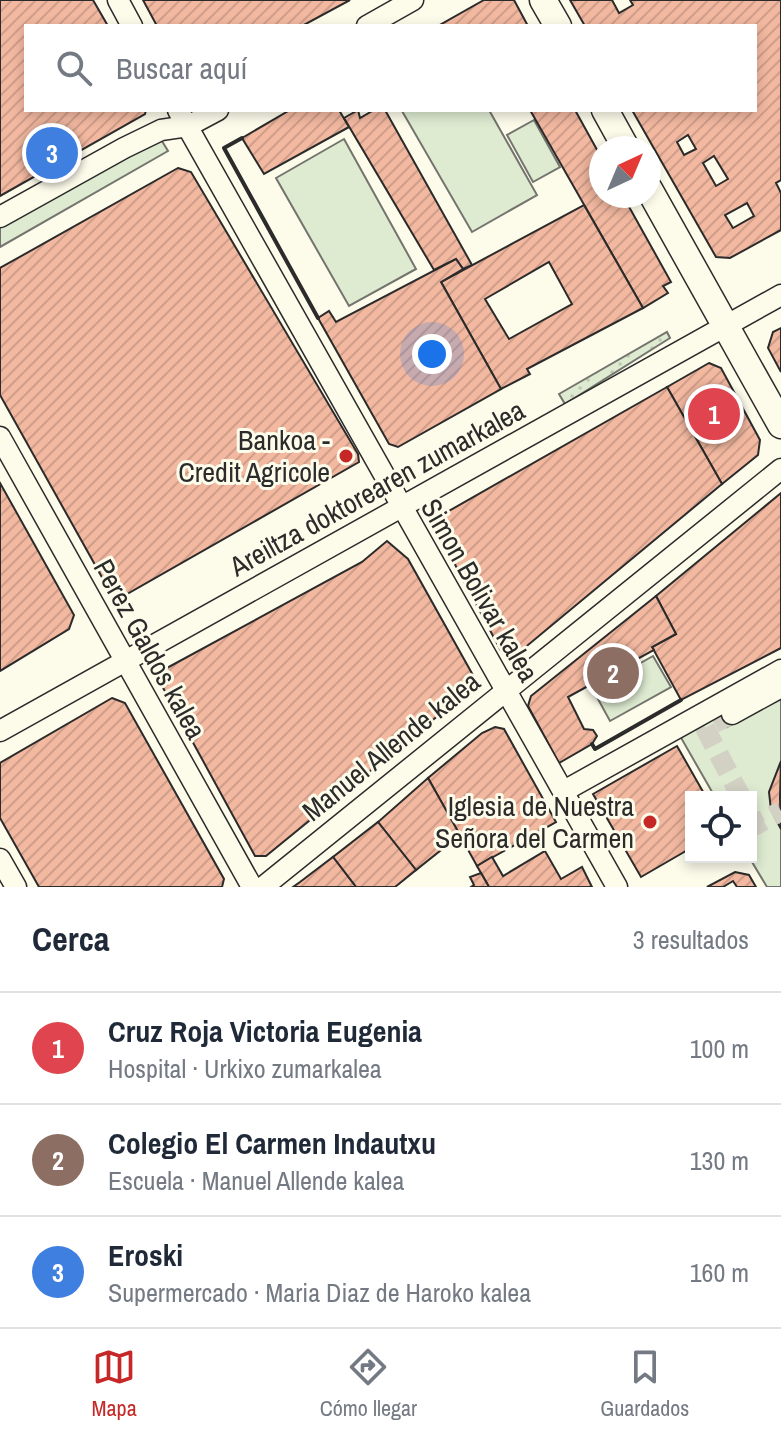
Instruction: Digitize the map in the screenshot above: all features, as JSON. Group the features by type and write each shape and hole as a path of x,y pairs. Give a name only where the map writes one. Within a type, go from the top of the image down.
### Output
{"main road":[{"path":"543,0 557,24"},
{"path":"606,112 619,136"},
{"path":"660,208 781,425"}],"street":[{"path":"118,0 131,24"},
{"path":"371,24 413,0"},
{"path":"0,217 183,118 209,112"},
{"name":"Simon Bolivar kalea","path":"183,118 399,506 617,887"},
{"name":"Areiltza doktorearen zumarkalea","path":"0,731 781,295"},
{"name":"Perez Galdos kalea","path":"0,437 252,887"},
{"name":"Manuel Allende kalea","path":"263,887 781,469"},
{"path":"564,791 781,670"},
{"path":"732,714 781,687"},
{"path":"0,859 16,887"}],"green space":[{"path":"403,112 490,112 537,195 472,232"},
{"path":"534,120 560,167 533,182 507,135"},
{"path":"154,128 168,151 0,247 0,218"},
{"path":"344,139 416,269 349,306 276,178"},
{"path":"667,332 670,338 565,404 559,394"},
{"path":"653,656 671,687 610,721 593,690"},
{"path":"781,696 781,887 767,887 753,863 757,863 757,791 712,791 680,736 720,714 727,727"}],"building":[{"path":"0,0 93,0 107,24 24,24 24,112 145,114 0,196"},
{"path":"143,0 350,0 306,24 156,24"},
{"path":"484,0 514,0 527,24 442,24"},
{"path":"570,0 612,0 619,13 633,5 630,0 781,0 781,180 776,183 781,193 781,230 730,258 716,257 661,161 661,136 647,136 633,112 757,112 757,24 584,24","holes":["688,135 696,149 684,155 677,142","714,156 728,179 716,186 703,163","747,203 754,216 733,228 725,215"]},
{"path":"287,112 340,112 349,127 264,174 242,138"},
{"path":"354,112 358,112 360,118 370,112 386,112 472,265 463,269 456,259 434,270 344,118"},
{"path":"531,112 576,112 589,136 589,208 630,208 671,282 663,286 668,293 643,308"},
{"path":"178,168 191,172 358,454 359,462 120,598 108,588 0,395 0,268"},
{"path":"584,205 643,308 527,369 530,374 501,389 441,282","holes":["549,262 572,304 509,339 485,299"]},
{"path":"456,259 463,269 441,282 501,389 398,447 389,444 318,318 329,311 336,322"},
{"path":"781,328 781,372 768,348 773,332"},
{"path":"709,363 721,368 760,440 758,455 722,484 667,387"},
{"path":"667,387 722,484 516,655 501,651 435,527 440,516"},
{"path":"0,483 74,615 69,629 0,671"},
{"path":"781,493 781,648 681,700 652,647 676,634 656,596"},
{"path":"387,541 408,559 474,677 472,688 266,856 255,856 161,684 165,669 362,562"},
{"path":"656,596 676,634 652,647 654,650 568,697 584,729 593,730 597,736 592,744 559,763 528,706 531,696"},
{"path":"112,698 125,703 224,879 222,887 39,887 0,818 0,763"},
{"path":"495,727 504,729 556,822 477,866 428,778 482,733"},
{"name":"Iglesia de Nuestra Señora del Carmen","path":"677,746 703,791 685,791 685,851 641,877 593,794"},
{"path":"781,761 781,829 771,810 769,792"},
{"path":"428,778 460,835 416,870 378,822"},
{"path":"378,822 416,870 395,887 356,887 333,857"},
{"path":"545,851 561,879 582,867 592,887 489,887 477,866 492,857 503,876"},
{"path":"333,857 356,887 293,887 300,882"},
{"path":"735,872 749,875 756,887 737,887 733,881 723,887 707,887"},
{"path":"481,873 489,887 471,887 474,885 470,877"}],"tunnel":[{"path":"732,714 705,728 738,791"},
{"path":"757,824 781,811"}],"wall":[{"path":"242,138 224,148 318,318"},
{"path":"592,744 595,749 681,700"}],"place":[{"name":"Eroski","path":"52,153"},
{"name":"Cruz Roja Victoria Eugenia","path":"714,414"},
{"name":"Bankoa - Credit Agricole","path":"346,456"},
{"name":"Colegio El Carmen Indautxu","path":"613,673"},
{"name":"Iglesia de Nuestra Señora del Carmen","path":"650,822"}]}
